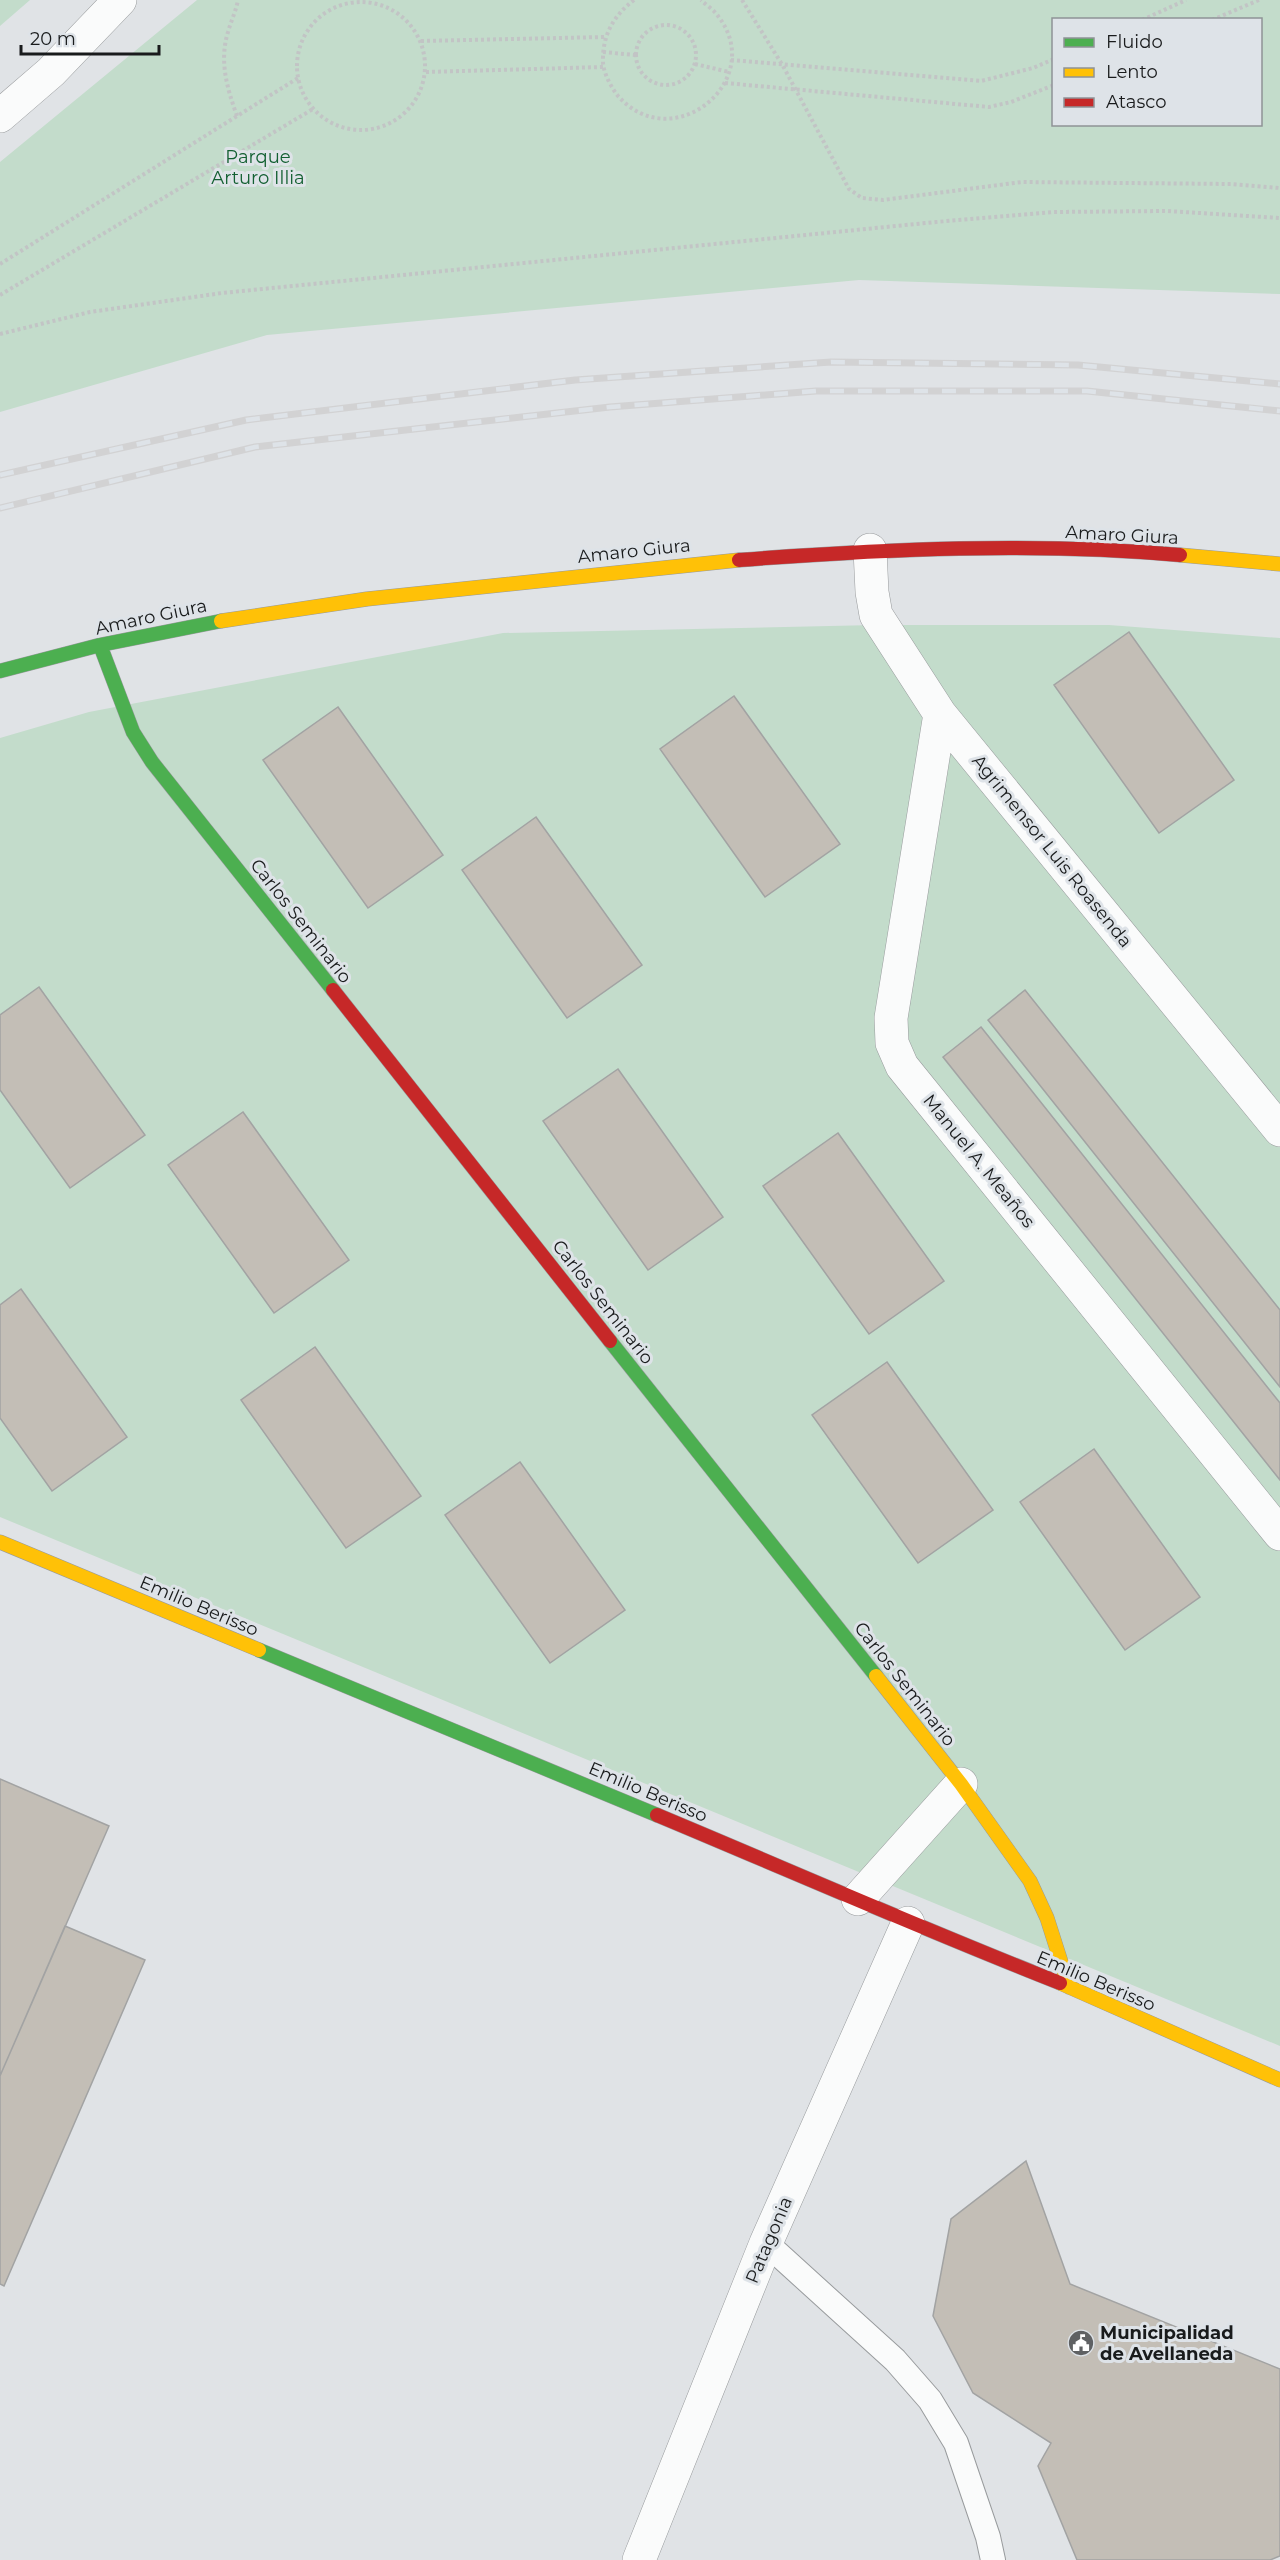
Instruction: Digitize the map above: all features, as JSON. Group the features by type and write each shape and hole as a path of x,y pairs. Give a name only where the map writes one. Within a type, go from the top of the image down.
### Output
{"street":[{"path":"0,116 51,72 120,0"},
{"name":"Amaro Giura","path":"0,671 100,645 243,616 367,599 672,565 870,550 1110,549 1280,564"},
{"name":"Agrimensor Luis Roasenda","path":"870,550 872,592 876,615 940,714 1280,1130"},
{"name":"Carlos Seminario","path":"100,645 133,732 152,762 962,1784 1030,1881 1047,1918 1069,1987"},
{"name":"Manuel A. Meaños","path":"940,714 891,1018 892,1043 902,1066 1280,1534"},
{"name":"Emilio Berisso","path":"0,1542 858,1899 908,1923 1069,1987 1280,2080"},
{"path":"858,1899 962,1784"},
{"name":"Patagonia","path":"639,2560 766,2243 908,1923"}],"lane":[{"path":"766,2243 895,2360 930,2400 956,2443 988,2537 993,2560"}],"path":[{"path":"237,116 226,87 224,60 227,34 238,0"},
{"path":"634,0 615,17 605,38 603,67 612,88 627,106 647,116 670,119 692,114 712,101 725,83 729,72 731,60 729,37 718,16 701,0"},
{"path":"742,0 783,66 849,189 862,198 883,200 1034,182 1230,184 1280,188"},
{"path":"1146,18 1186,0"},
{"path":"1217,18 1259,0"},
{"path":"366,2 389,7 408,21 421,41 426,72 418,96 403,115 381,127 357,130 333,123 313,109 298,78 298,54 306,33 322,15 343,5 366,2"},
{"path":"660,25 670,25 689,34 696,54 695,64 682,81 662,85 643,75 635,56 637,45 650,29 660,25"},
{"path":"421,41 605,38"},
{"path":"603,52 635,56"},
{"path":"731,60 981,81 1014,74 1052,59"},
{"path":"695,64 729,72"},
{"path":"426,72 603,67"},
{"path":"0,264 298,78"},
{"path":"725,83 989,107 1011,102 1052,86"},
{"path":"0,295 313,109"},
{"path":"0,334 90,312 222,293 936,222 1054,212 1133,211 1280,218"}],"green space":[{"path":"0,0 30,0 0,26"},
{"name":"Parque Arturo Illia","path":"197,0 1280,0 1280,294 859,280 267,335 0,412 0,162"},
{"path":"875,625 1109,625 1280,638 1280,2046 0,1517 0,738 89,712 503,633"}],"building":[{"path":"1129,632 1234,780 1159,833 1054,685"},
{"path":"734,696 840,844 765,897 660,749"},
{"path":"338,707 443,855 368,908 263,760"},
{"path":"536,817 642,965 567,1018 462,870"},
{"path":"39,987 145,1135 70,1188 0,1090 0,1015"},
{"path":"1025,990 1280,1310 1280,1387 988,1020"},
{"path":"981,1027 1280,1403 1280,1480 943,1057"},
{"path":"618,1069 723,1217 648,1270 543,1121"},
{"path":"243,1112 349,1260 274,1313 168,1165"},
{"path":"838,1133 944,1281 869,1334 763,1186"},
{"path":"21,1289 127,1437 52,1491 0,1418 0,1305"},
{"path":"315,1347 421,1496 346,1548 241,1400"},
{"path":"887,1362 993,1510 918,1563 812,1415"},
{"path":"1094,1449 1200,1597 1125,1650 1020,1502"},
{"path":"520,1462 625,1610 550,1663 445,1515"},
{"path":"0,1779 109,1826 0,2076"},
{"path":"65,1926 145,1960 4,2286 0,2284 0,2076"},
{"name":"Municipalidad de Avellaneda","path":"1026,2161 1070,2284 1280,2369 1280,2556 1270,2560 1077,2560 1038,2466 1051,2443 973,2393 933,2316 951,2219"}],"railway":[{"path":"0,475 246,420 575,380 831,362 1078,365 1280,384"},
{"path":"0,508 255,447 610,407 816,391 1087,391 1280,411"}],"traffic: fast":[{"path":"0,671 100,645 221,621"},
{"path":"100,645 133,732 152,762 333,990"},
{"path":"610,1341 876,1676"},
{"path":"259,1650 657,1815"}],"traffic: slow":[{"path":"1180,555 1280,564"},
{"path":"221,621 367,599 739,560"},
{"path":"0,1542 259,1650"},
{"path":"876,1676 961,1784 1030,1881 1047,1918 1069,1987"},
{"path":"1060,1983 1280,2080"}],"traffic: jam":[{"path":"739,560 960,548 1070,549 1180,555"},
{"path":"333,990 610,1341"},
{"path":"657,1815 1060,1983"}],"place":[{"name":"Municipalidad de Avellaneda","path":"1081,2343"}]}
